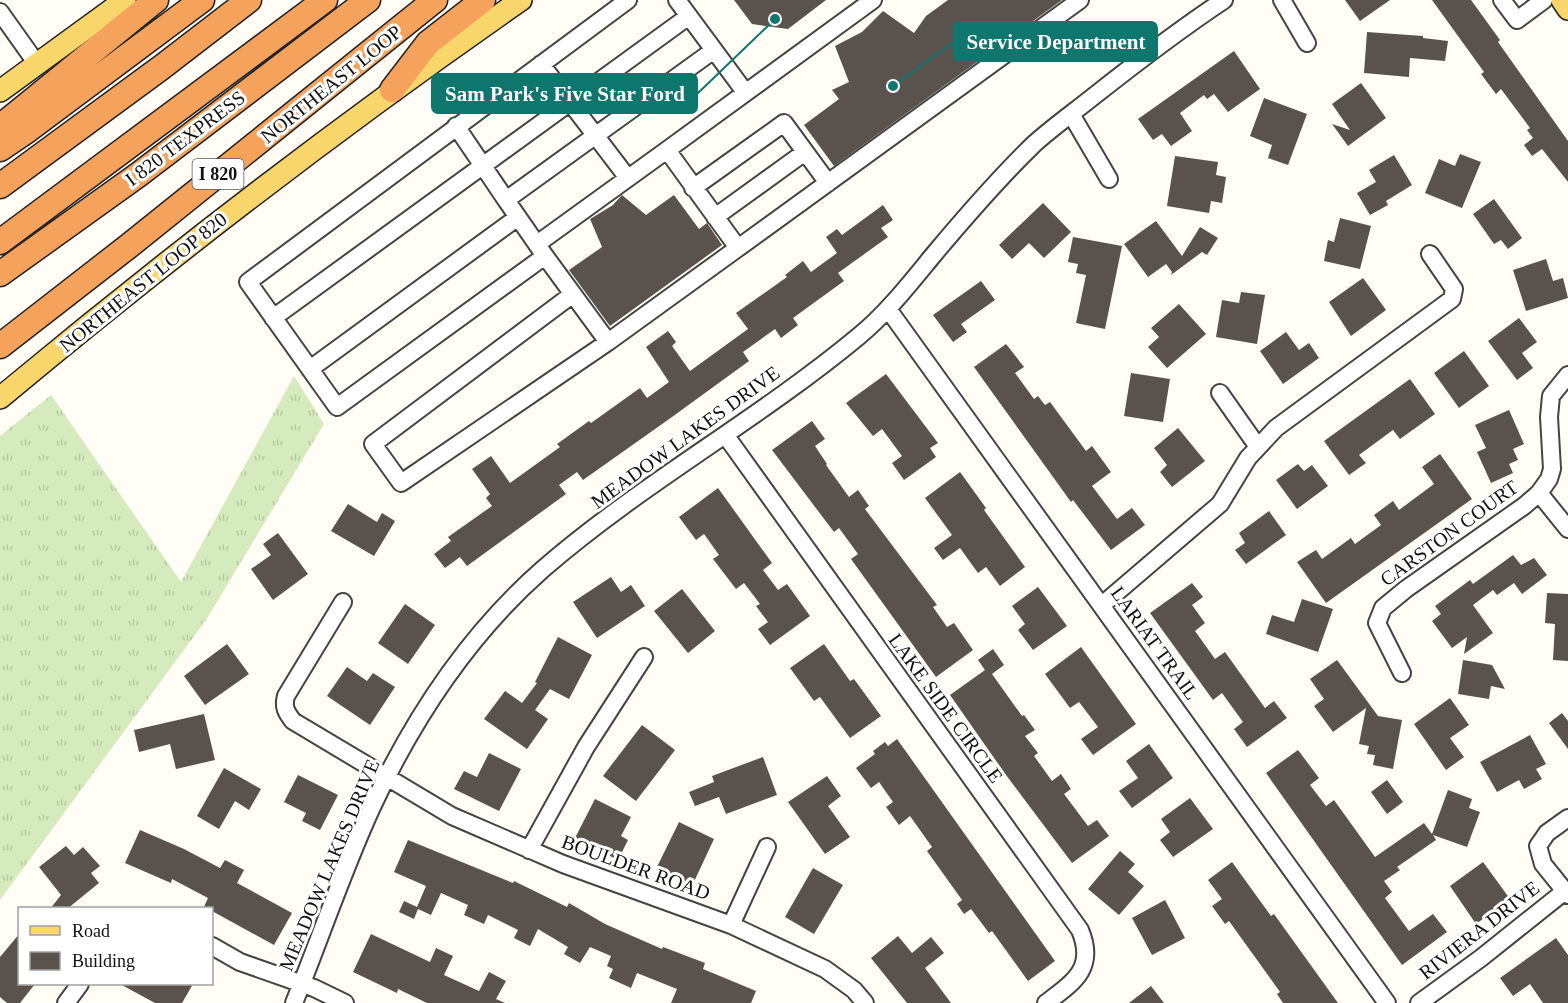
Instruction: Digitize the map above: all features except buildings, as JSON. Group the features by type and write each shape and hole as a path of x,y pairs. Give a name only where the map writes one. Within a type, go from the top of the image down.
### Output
{"highway":[{"path":"0,127 156,0"},
{"path":"0,149 202,0"},
{"path":"0,186 249,0"},
{"name":"I 820 TEXPRESS","path":"0,243 325,0"},
{"name":"I 820 TEXPRESS","path":"0,274 138,175 368,0"},
{"name":"NORTHEAST LOOP","path":"0,346 130,245 435,0"},
{"path":"392,90 428,43 483,0"},
{"path":"0,293 23,276 50,238"}],"main road":[{"path":"0,91 125,0"},
{"name":"NORTHEAST LOOP 820","path":"0,398 233,210 392,90 521,0"},
{"path":"1562,0 1568,9"}],"street":[{"path":"628,0 248,282 337,407 541,250 627,177 873,0"},
{"path":"677,0 745,92"},
{"path":"573,294 373,444 401,483 608,342 1080,0"},
{"name":"MEADOW LAKES DRIVE","path":"294,1003 386,778 408,736 450,672 477,638 539,572 620,508 726,436 859,336 888,309 981,201 1035,144 1167,39 1224,0"},
{"path":"1282,0 1307,43"},
{"path":"1502,0 1517,20 1544,0"},
{"path":"0,12 37,64"},
{"path":"273,318 689,16"},
{"path":"506,200 714,50"},
{"path":"541,64 627,177"},
{"path":"1071,114 1109,179"},
{"path":"693,188 784,123 828,183"},
{"path":"456,126 541,250 608,342"},
{"path":"667,150 738,248"},
{"path":"715,217 805,152"},
{"path":"310,369 518,217"},
{"path":"1102,604 1220,504 1248,458 1276,428 1452,299 1454,289 1430,254"},
{"name":"LARIAT TRAIL","path":"888,309 1387,1003"},
{"name":"CARSTON COURT","path":"1402,673 1377,623 1383,608 1539,493 1549,479 1552,469 1548,417 1551,396 1568,375"},
{"path":"1220,393 1258,447"},
{"name":"LAKE SIDE CIRCLE","path":"726,436 1080,930 1086,945 1084,966 1079,974 1046,1003"},
{"name":"CARSTON COURT","path":"1539,493 1568,529"},
{"name":"BOULDER ROAD","path":"343,602 286,696 284,705 286,713 293,721 452,816 529,850 731,925 825,969 854,990 865,1003"},
{"path":"529,850 586,747 644,657"},
{"path":"1566,893 1543,864 1538,846 1547,833 1568,818"},
{"path":"731,925 767,847"},
{"name":"RIVIERA DRIVE","path":"1419,1003 1566,893"},
{"path":"213,947 240,962 345,1003"},
{"path":"66,1003 80,985"}],"green space":[{"path":"294,376 324,424 206,620 0,900 0,436 51,395 181,582"}],"place":[{"name":"Sam Park's Five Star Ford","path":"775,19"},
{"name":"Service Department","path":"893,86"}]}
